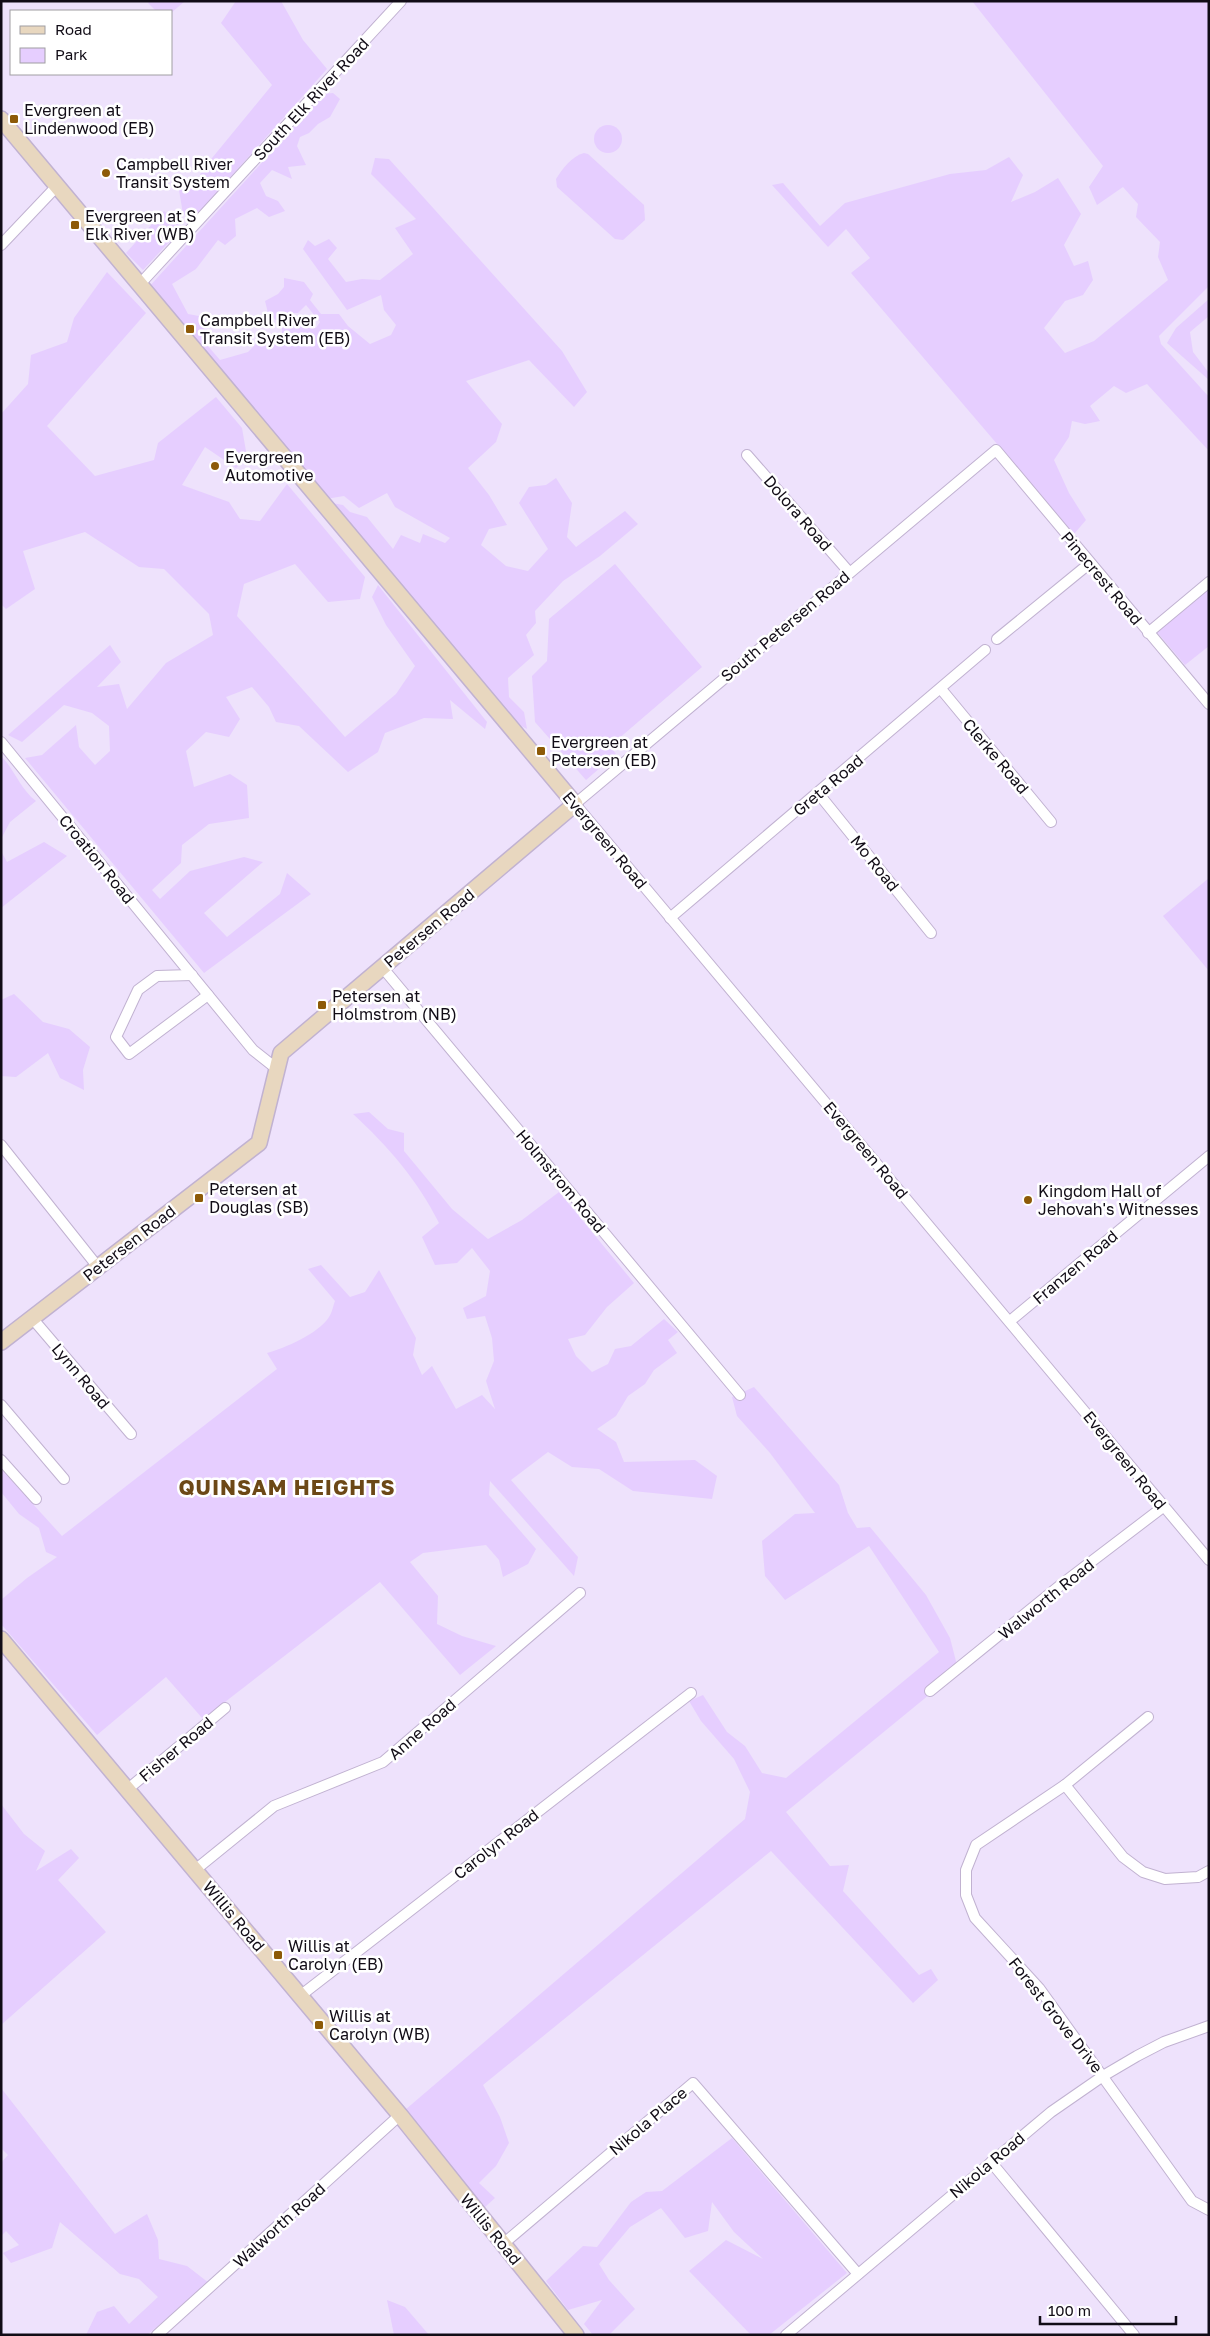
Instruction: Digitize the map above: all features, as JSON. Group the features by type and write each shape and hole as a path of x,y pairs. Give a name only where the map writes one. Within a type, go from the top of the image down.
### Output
{"street":[{"name":"South Elk River Road","path":"140,284 401,1"},
{"name":"Evergreen Road","path":"1,119 670,918 1010,1320 1163,1507 1209,1560"},
{"path":"1,245 57,186"},
{"name":"South Petersen Road","path":"576,804 996,450"},
{"name":"Pinecrest Road","path":"996,450 1209,704"},
{"name":"Dolora Road","path":"747,455 849,572"},
{"path":"998,640 1090,563"},
{"path":"1148,633 1209,582"},
{"name":"Greta Road","path":"670,918 985,650"},
{"name":"Clerke Road","path":"941,689 1051,822"},
{"name":"Croation Road","path":"1,742 253,1050 277,1069"},
{"name":"Mo Road","path":"818,793 931,933"},
{"name":"Petersen Road","path":"1,1342 259,1142 280,1053 576,804"},
{"name":"Holmstrom Road","path":"382,967 740,1395"},
{"path":"192,975 157,976 138,990 116,1037 129,1054 208,995"},
{"path":"1,1145 98,1267"},
{"name":"Franzen Road","path":"1010,1320 1209,1156"},
{"name":"Lynn Road","path":"32,1318 131,1434"},
{"path":"1,1405 64,1479"},
{"path":"1,1460 36,1499"},
{"name":"Walworth Road","path":"930,1691 1062,1584 1163,1507"},
{"name":"Anne Road","path":"195,1870 274,1806 383,1762 580,1593"},
{"name":"Willis Road","path":"1,1640 400,2115 576,2335"},
{"name":"Carolyn Road","path":"300,1996 691,1693"},
{"name":"Fisher Road","path":"128,1789 225,1708"},
{"name":"Forest Grove Drive","path":"1148,1717 1065,1785 976,1845 966,1870 966,1895 975,1918 1039,1988 1192,2201 1209,2210"},
{"path":"1065,1785 1123,1857 1143,1872 1165,1879 1198,1877 1209,1871"},
{"name":"Nikola Road","path":"786,2335 1051,2112 1103,2076 1164,2042 1209,2026"},
{"name":"Nikola Place","path":"503,2244 693,2083 858,2274"},
{"name":"Walworth Road","path":"157,2335 400,2115"},
{"path":"991,2162 1134,2335"}],"green space":[{"path":"150,1 185,1 172,12 172,10 155,10 148,3"},
{"path":"236,1 281,1 303,40 327,69 194,218 183,214 179,190 195,186 203,169 272,85 221,23"},
{"path":"972,1 1209,1 1209,286 1159,336 1161,344 1209,397 1209,451 1147,384 1126,393 1114,386 1090,406 1100,421 1085,424 1072,421 1069,437 1054,460 1069,493 1086,520 1074,534 851,273 870,258 846,229 828,247 772,185 783,183 820,226 845,203 950,174 986,170 1009,157 1023,175 1011,202 1035,192 1058,178 1081,214 1064,245 1074,266 1088,261 1093,280 1083,295 1065,301 1044,328 1065,353 1094,341 1168,280 1158,257 1160,242 1136,217 1138,204 1123,187 1097,205 1089,187 1103,166"},
{"path":"333,93 340,99 330,117 318,124 309,133 300,137 297,146 306,165 288,167 292,179 272,170 260,183 266,196 278,201 285,211 269,217 257,208 235,219 236,236 225,245 218,240 196,269 172,284 188,314 199,316 211,324 201,338 220,360 248,352 256,344 273,341 282,336 282,325 293,320 316,328 320,322 306,305 298,313 289,313 277,321 268,313 265,301 278,294 284,287 284,278 304,282 313,294 310,300 321,314 339,314 348,326 370,344 391,335 396,325 384,310 381,295 347,310 303,249 308,240 315,246 329,239 337,248 328,259 346,282 362,279 380,280 413,254 395,228 416,219 371,174 375,158 389,159 562,351 587,392 574,407 529,360 466,381 502,424 496,442 468,468 489,495 507,525 489,529 481,545 506,566 528,571 548,549 519,503 529,487 546,485 556,478 572,503 567,537 576,547 625,511 638,524 600,556 563,581 535,611 536,623 526,635 534,655 508,678 509,697 524,712 527,729 513,722 332,503 343,505 350,512 367,517 393,549 401,535 420,543 423,534 445,543 450,538 395,507 387,493 359,508 344,496 326,499 148,288 324,94"},
{"path":"608,125 618,129 622,139 618,149 608,153 598,149 594,139 598,129"},
{"path":"584,153 588,154 644,205 645,220 623,240 615,239 557,187 556,179 564,167 575,157"},
{"path":"164,211 183,227 143,270 126,253"},
{"path":"107,272 146,313 47,426 95,476 154,460 158,443 216,397 242,428 247,457 236,468 205,447 182,485 229,502 240,519 260,521 287,484 365,577 360,599 328,602 295,564 244,584 237,616 345,737 396,694 415,666 386,625 372,597 378,585 487,722 485,729 450,700 453,719 424,718 385,733 378,752 348,772 299,726 276,722 269,707 252,687 226,697 240,719 229,737 206,732 186,751 194,787 230,774 247,785 249,818 209,824 182,845 181,863 152,890 160,899 190,871 244,857 263,862 204,913 227,937 280,894 287,873 311,894 204,973 25,758 42,755 76,725 79,747 95,765 110,751 109,726 92,713 64,705 22,742 8,735 110,645 121,662 97,687 119,684 127,709 166,663 213,635 209,614 164,569 139,567 85,532 23,551 35,589 6,609 1,604 1,414 28,384 31,355 67,342 74,318"},
{"path":"1209,299 1209,316 1190,332 1193,352 1209,373 1209,380 1167,343 1176,328"},
{"path":"615,564 702,667 610,746 616,754 586,780 535,722 532,676 547,661 549,619"},
{"path":"1209,589 1209,646 1185,665 1157,632"},
{"path":"1,756 26,791 36,801 10,822 1,839"},
{"path":"44,842 67,856 1,908 1,851 7,862"},
{"path":"1209,878 1209,971 1163,916"},
{"path":"14,994 43,1022 69,1029 90,1047 83,1070 84,1090 60,1078 48,1053 16,1077 1,1076 1,1000"},
{"path":"369,1112 388,1129 404,1133 404,1151 452,1209 488,1239 522,1220 559,1192 634,1283 607,1307 585,1335 568,1339 576,1356 592,1372 608,1364 615,1349 631,1346 664,1319 678,1332 668,1340 677,1353 654,1370 645,1384 628,1396 616,1416 597,1429 616,1442 624,1462 695,1460 717,1476 712,1499 633,1491 599,1469 572,1467 548,1452 511,1480 578,1557 574,1576 490,1481 489,1495 536,1549 528,1564 503,1577 499,1560 486,1545 423,1553 410,1562 438,1596 437,1624 462,1636 496,1646 460,1675 380,1582 203,1719 166,1677 97,1735 1,1624 1,1600 27,1578 57,1557 46,1552 39,1528 19,1514 1,1492 1,1469 62,1536 277,1369 267,1353 301,1340 324,1323 330,1315 335,1301 308,1269 321,1265 350,1297 365,1292 379,1270 416,1338 413,1355 422,1375 432,1366 456,1409 482,1395 495,1409 486,1381 494,1361 492,1338 485,1316 467,1319 463,1308 486,1296 490,1271 472,1248 457,1263 435,1265 422,1237 439,1223 412,1178 353,1114"},
{"path":"754,1387 839,1485 848,1513 857,1528 870,1527 926,1595 950,1638 957,1665 935,1690 786,1812 830,1866 849,1865 843,1891 919,1975 931,1969 938,1980 913,2003 771,1851 483,2085 500,2117 509,2143 496,2166 479,2183 495,2198 484,2208 405,2110 745,1819 750,1792 734,1759 701,1721 689,1701 703,1695 727,1732 745,1746 762,1773 786,1778 939,1652 869,1546 785,1600 765,1576 762,1541 795,1514 815,1513 770,1453 737,1416 732,1397"},
{"path":"1,1804 24,1834 45,1851 36,1871 71,1849 79,1858 58,1880 106,1932 1,2025"},
{"path":"1,2088 115,2234 147,2214 158,2240 159,2259 187,2266 209,2283 147,2335 86,2335 97,2312 114,2306 129,2324 158,2297 139,2279 120,2274 60,2222 52,2248 11,2263 3,2253 19,2245 6,2231 1,2236 1,2163 8,2155 1,2148"},
{"path":"732,2138 847,2273 769,2335 751,2335 689,2271 726,2240 763,2259 734,2232 712,2202 708,2231 685,2238 661,2208 630,2227 599,2264 609,2280 635,2309 609,2335 593,2335 584,2324 602,2300 568,2310 546,2281 583,2246 597,2247 631,2202 646,2192 662,2191"},
{"path":"387,2300 405,2307 429,2335 394,2335"}],"place":[{"name":"Evergreen at Lindenwood (EB)","path":"14,119"},
{"name":"Campbell River Transit System","path":"106,173"},
{"name":"Evergreen at S Elk River (WB)","path":"75,225"},
{"name":"Campbell River Transit System (EB)","path":"190,329"},
{"name":"Evergreen Automotive","path":"215,466"},
{"name":"Evergreen at Petersen (EB)","path":"541,751"},
{"name":"Petersen at Holmstrom (NB)","path":"322,1005"},
{"name":"Petersen at Douglas (SB)","path":"199,1198"},
{"name":"Kingdom Hall of Jehovah's Witnesses","path":"1028,1200"},
{"name":"Willis at Carolyn (EB)","path":"278,1955"},
{"name":"Willis at Carolyn (WB)","path":"319,2025"}],"district":[{"name":"QUINSAM HEIGHTS","path":"287,1487"}]}
